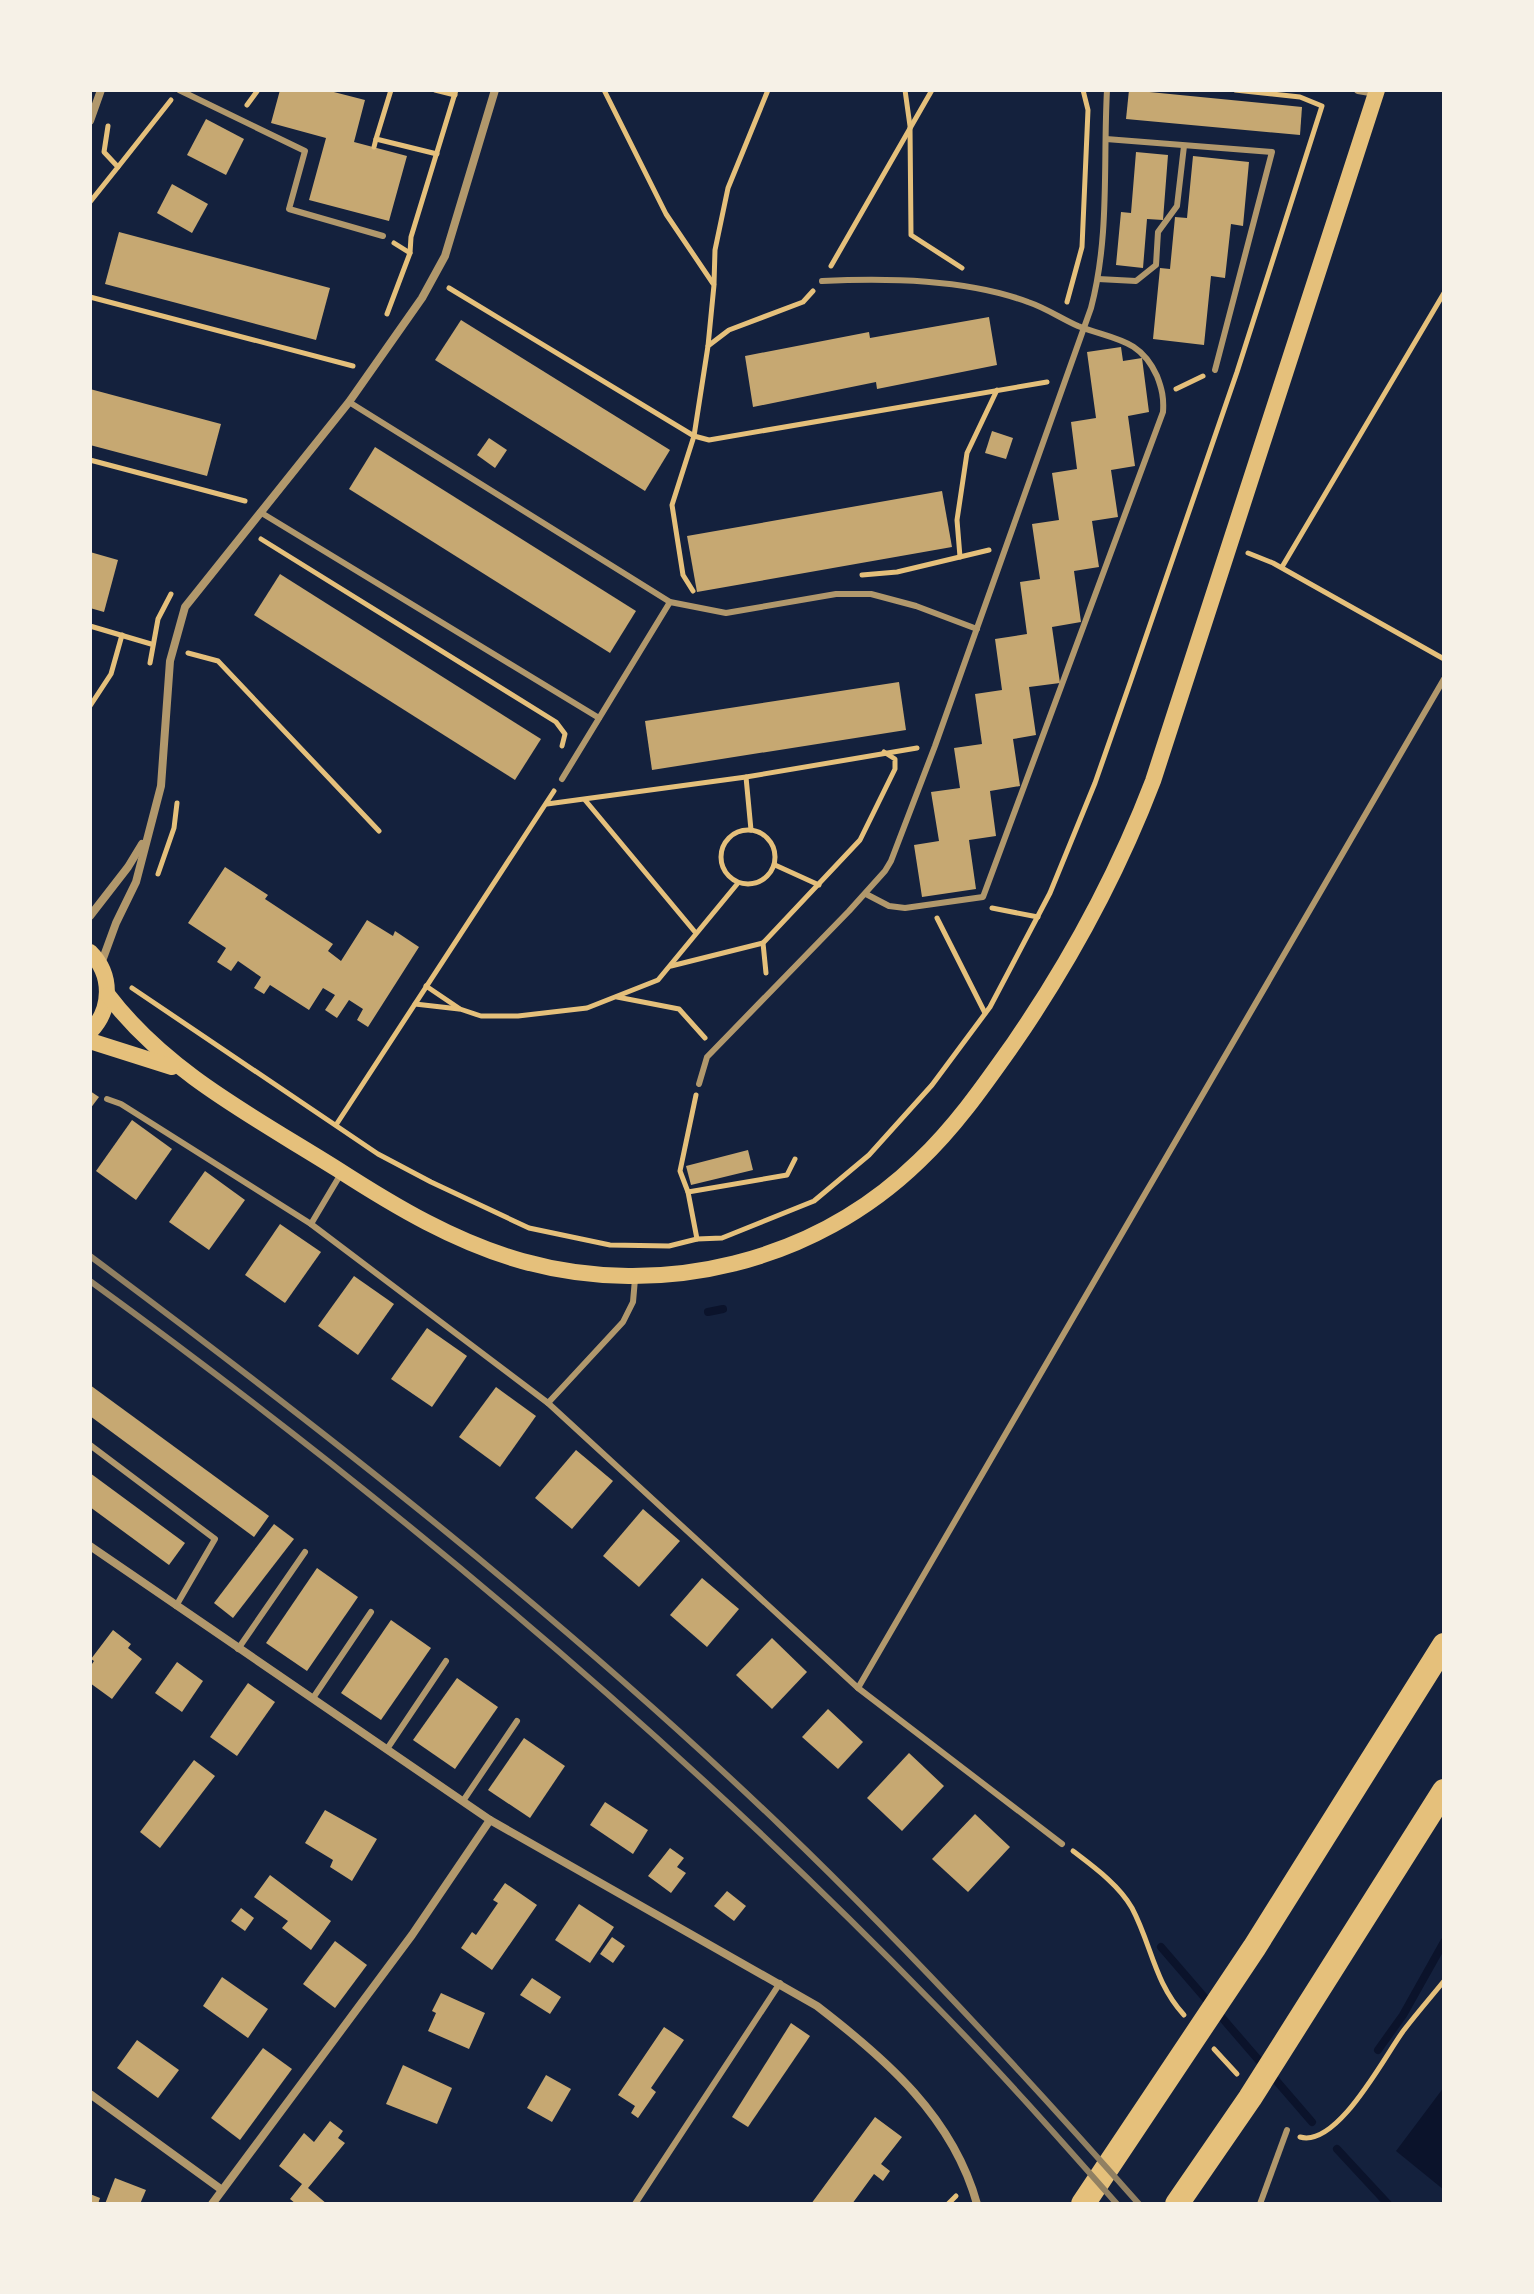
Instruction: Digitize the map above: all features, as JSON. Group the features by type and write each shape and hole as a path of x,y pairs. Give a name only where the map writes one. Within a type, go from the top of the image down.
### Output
{"highway":[{"path":"1083,2204 1254,1948 1444,1645"},
{"path":"1177,2204 1312,2001 1444,1791"}],"main road":[{"path":"108,995 123,1015 181,1070 428,1224 496,1253 565,1271 636,1277 698,1272 749,1260 817,1234 863,1207 910,1170 961,1116 1057,980 1109,885 1153,781 1376,92"},
{"path":"90,1032 102,1017 108,995 105,977 95,958"},
{"path":"90,1041 181,1070"}],"street":[{"path":"90,121 101,90"},
{"path":"95,958 136,882 161,786 170,661 185,607 349,402 422,298 445,256 495,90"},
{"path":"1358,90 1376,92"},
{"path":"90,916 128,867 146,837"},
{"path":"90,1546 490,1820 817,2006 856,2036 920,2096 953,2142 971,2180 977,2204"},
{"path":"212,2204 412,1935 490,1820"},
{"path":"90,2094 222,2190"}],"lane":[{"path":"179,90 305,151 289,209 383,236"},
{"path":"699,1084 707,1057 866,894 891,861 977,629 1098,279 1106,201 1107,90"},
{"path":"1106,139 1272,152 1215,370"},
{"path":"1098,279 1136,281 1156,265 1158,232 1177,206 1184,146"},
{"path":"822,281 894,278 983,290 1028,302 1083,328 1128,343 1148,356 1164,394 1163,412 983,897 905,908 889,906 866,894"},
{"path":"349,402 670,602 726,613 836,594 871,594 916,606 977,629"},
{"path":"260,512 599,718"},
{"path":"562,779 670,602"},
{"path":"858,1688 1444,679"},
{"path":"107,1099 121,1104 311,1224 548,1403 858,1688 1062,1844"},
{"path":"311,1224 342,1172"},
{"path":"548,1403 623,1322 633,1302 636,1277"},
{"path":"90,1445 215,1539 176,1606"},
{"path":"238,1649 305,1552"},
{"path":"313,1698 371,1612"},
{"path":"387,1749 446,1661"},
{"path":"463,1801 517,1721"},
{"path":"635,2204 780,1983"},
{"path":"1260,2204 1287,2130"}],"path":[{"path":"90,202 179,90"},
{"path":"374,147 391,90"},
{"path":"384,322 410,253 411,237 456,92 435,90"},
{"path":"604,90 666,214 714,285"},
{"path":"694,593 683,575 672,505 694,436 708,346 715,250 728,188 768,90"},
{"path":"905,90 910,126 911,235 973,275"},
{"path":"708,346 729,330 803,302 822,281 932,90"},
{"path":"1061,318 1075,280 1082,247 1088,110 1083,90"},
{"path":"128,985 391,1161 529,1228 610,1245 669,1246 697,1239 722,1238 814,1201 869,1155 932,1085 985,1013 1050,893 1095,783 1237,372 1322,106 1300,97 1235,90"},
{"path":"110,116 104,152 118,167"},
{"path":"376,139 437,154"},
{"path":"441,300 456,277"},
{"path":"449,288 694,436 709,440 1064,380"},
{"path":"1282,567 1444,293"},
{"path":"90,297 353,366"},
{"path":"346,376 361,355"},
{"path":"1164,394 1215,370"},
{"path":"960,557 957,520 967,453 998,389"},
{"path":"90,460 245,501"},
{"path":"237,512 254,489"},
{"path":"251,545 271,519"},
{"path":"257,536 297,558 556,722 565,734 561,755"},
{"path":"853,576 897,572 1005,546"},
{"path":"1273,563 1444,659"},
{"path":"150,676 151,644 166,599 175,589"},
{"path":"90,626 151,644"},
{"path":"90,706 111,674 122,635"},
{"path":"185,667 190,640"},
{"path":"187,653 218,661 379,831"},
{"path":"336,1125 546,804 746,777 935,746"},
{"path":"746,777 751,830"},
{"path":"154,881 174,828 178,791"},
{"path":"585,799 695,932"},
{"path":"751,830 767,838 773,845 775,865 757,884 738,883 725,872 721,856 727,840 742,831 751,830"},
{"path":"775,865 819,885"},
{"path":"415,1004 460,1009 481,1016 518,1016 587,1008 658,980 738,883"},
{"path":"983,897 989,907 1038,917"},
{"path":"931,904 985,1013"},
{"path":"669,966 763,943"},
{"path":"426,986 460,1009"},
{"path":"616,996 679,1009 697,1030"},
{"path":"688,1192 787,1175 795,1159"},
{"path":"1354,2103 1404,2030 1444,1981"}],"water":[{"path":"1444,2087 1444,2190 1396,2151"}],"building":[{"path":"280,90 326,90 365,100 354,142 407,156 389,221 309,200 326,138 271,123"},
{"path":"1129,90 1302,107 1300,135 1126,119"},
{"path":"206,119 244,139 226,175 187,155"},
{"path":"1136,152 1168,155 1163,220 1147,219 1143,268 1116,265 1121,212 1131,213"},
{"path":"1193,156 1249,162 1243,226 1231,224 1225,278 1211,276 1204,345 1153,339 1160,268 1170,269 1175,217 1187,218"},
{"path":"172,184 208,204 192,233 157,213"},
{"path":"119,232 330,288 316,340 105,284"},
{"path":"989,317 997,365 877,389 876,382 753,407 745,356 869,332 870,338"},
{"path":"461,320 670,450 645,491 435,360"},
{"path":"1121,347 1123,361 1142,358 1149,412 1128,416 1135,466 1111,470 1118,517 1092,521 1099,567 1074,571 1081,622 1052,627 1060,683 1029,687 1036,735 1013,739 1020,786 990,791 996,836 969,840 976,889 922,897 914,845 939,841 931,792 960,788 954,748 982,744 975,694 1002,690 995,639 1027,634 1020,582 1040,579 1032,524 1059,520 1052,473 1077,469 1071,422 1096,418 1087,352"},
{"path":"90,389 221,424 207,476 90,445"},
{"path":"992,431 1013,438 1006,459 985,453"},
{"path":"489,438 507,450 495,468 477,455"},
{"path":"375,447 636,611 610,653 349,489"},
{"path":"942,491 952,547 697,592 687,536"},
{"path":"90,552 118,560 104,612 90,608"},
{"path":"280,574 541,739 515,780 254,615"},
{"path":"899,682 906,730 652,770 645,721"},
{"path":"225,867 268,895 265,899 333,944 328,951 341,961 367,920 393,936 395,931 419,947 368,1027 357,1020 363,1009 349,1000 337,1018 325,1010 335,995 323,988 309,1010 270,985 264,994 254,988 261,977 238,961 231,971 217,962 226,948 188,923"},
{"path":"90,1091 99,1097 90,1109"},
{"path":"132,1120 172,1149 136,1200 96,1171"},
{"path":"748,1150 753,1170 691,1185 686,1166"},
{"path":"205,1171 245,1200 209,1250 169,1222"},
{"path":"280,1224 321,1252 285,1303 245,1275"},
{"path":"354,1276 394,1304 358,1355 318,1326"},
{"path":"427,1328 467,1356 432,1407 391,1379"},
{"path":"90,1385 269,1516 254,1537 90,1416"},
{"path":"496,1387 536,1416 500,1467 459,1437"},
{"path":"576,1450 613,1481 572,1529 535,1498"},
{"path":"90,1473 185,1543 169,1565 90,1507"},
{"path":"643,1509 680,1541 639,1587 603,1556"},
{"path":"274,1524 294,1539 233,1618 214,1603"},
{"path":"317,1568 358,1597 307,1671 266,1643"},
{"path":"702,1578 739,1609 707,1647 670,1615"},
{"path":"391,1620 431,1648 381,1720 341,1693"},
{"path":"113,1630 131,1644 128,1648 142,1659 112,1699 90,1683 90,1667 94,1661 91,1659"},
{"path":"772,1638 807,1672 772,1709 736,1675"},
{"path":"177,1662 203,1681 182,1712 155,1693"},
{"path":"457,1678 498,1707 455,1769 413,1740"},
{"path":"248,1683 275,1702 237,1756 210,1737"},
{"path":"828,1709 863,1742 838,1769 802,1737"},
{"path":"524,1738 565,1766 530,1818 488,1790"},
{"path":"909,1753 944,1786 902,1831 867,1798"},
{"path":"194,1760 215,1776 160,1848 140,1832"},
{"path":"605,1802 648,1830 633,1854 590,1825"},
{"path":"325,1810 377,1839 352,1881 330,1867 333,1860 305,1843"},
{"path":"975,1814 1010,1847 968,1892 932,1859"},
{"path":"670,1848 684,1858 677,1867 686,1873 671,1893 648,1876"},
{"path":"270,1875 331,1921 311,1950 282,1928 288,1921 254,1897"},
{"path":"505,1883 537,1905 492,1970 461,1948 472,1932 476,1935 498,1903 493,1900"},
{"path":"727,1891 746,1906 734,1921 714,1906"},
{"path":"579,1904 614,1927 590,1963 555,1940"},
{"path":"241,1908 254,1918 245,1931 231,1921"},
{"path":"612,1937 625,1946 613,1963 600,1954"},
{"path":"335,1941 367,1965 335,2008 303,1984"},
{"path":"222,1977 268,2009 248,2038 203,2006"},
{"path":"532,1978 561,1997 550,2014 520,1995"},
{"path":"441,1993 485,2013 469,2049 428,2031 436,2013 432,2011"},
{"path":"791,2023 810,2036 748,2127 732,2117"},
{"path":"664,2027 684,2040 651,2088 656,2092 638,2118 631,2113 635,2106 618,2095"},
{"path":"137,2040 179,2070 158,2098 117,2068"},
{"path":"263,2048 292,2069 240,2140 211,2118"},
{"path":"403,2065 452,2088 437,2124 386,2104"},
{"path":"546,2075 571,2089 552,2122 527,2108"},
{"path":"875,2117 902,2137 881,2164 890,2171 883,2181 874,2174 852,2204 811,2204"},
{"path":"330,2121 343,2131 338,2138 345,2143 308,2188 327,2204 296,2204 290,2199 302,2184 279,2166 304,2133 314,2142"},
{"path":"115,2178 146,2190 140,2204 105,2204"},
{"path":"90,2194 100,2198 98,2204 90,2204"}],"waterway":[{"path":"708,1312 723,1309"},
{"path":"1378,2050 1403,2015 1444,1942"},
{"path":"1161,1947 1312,2122"},
{"path":"1337,2149 1388,2204"}],"railway":[{"path":"90,1256 269,1391 445,1531 700,1750 829,1872 920,1965 1139,2204"},
{"path":"90,1281 421,1535 632,1716 735,1809 934,2004 1117,2204"}]}
